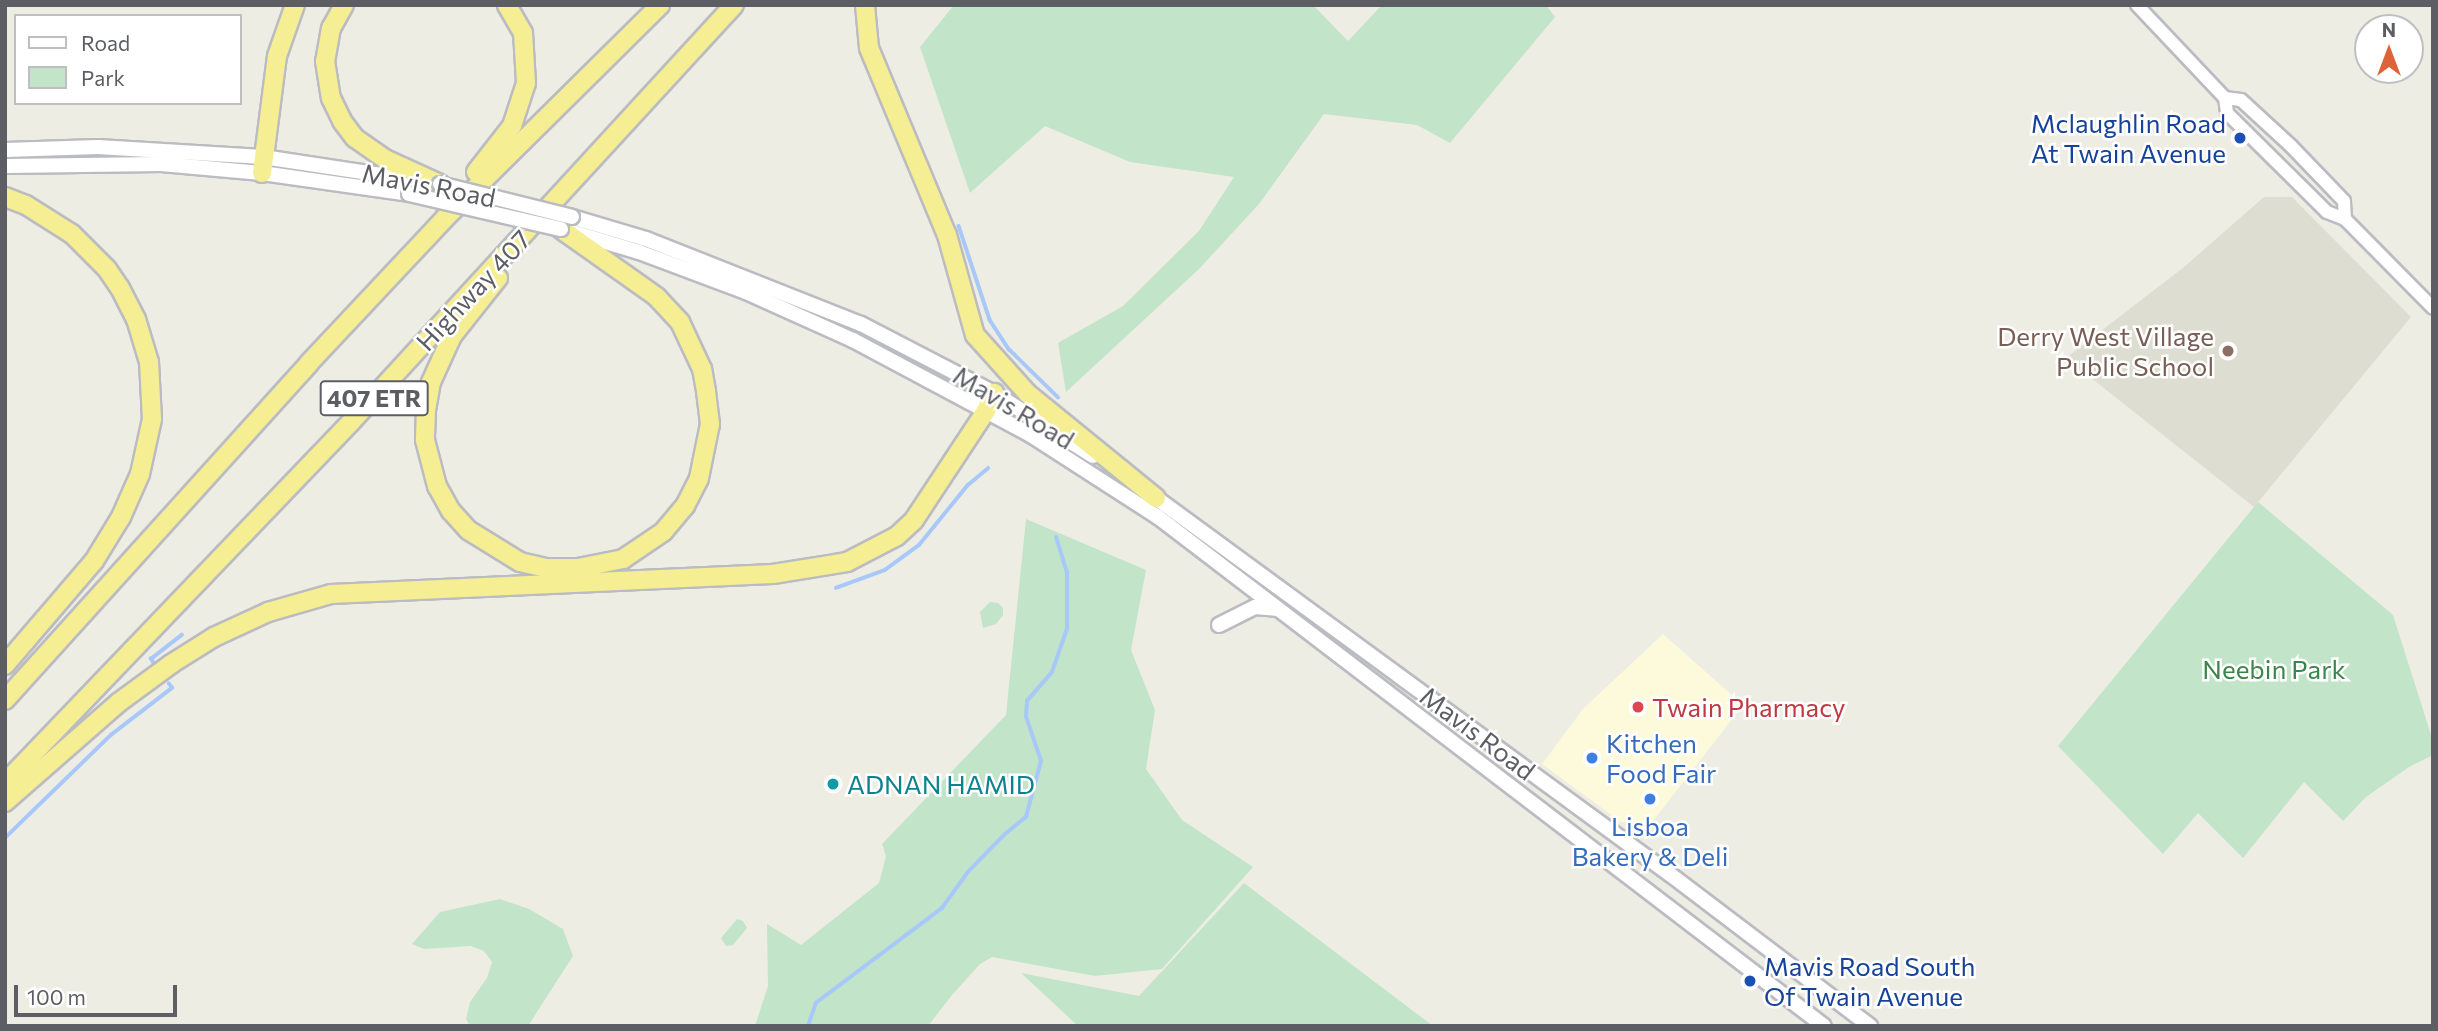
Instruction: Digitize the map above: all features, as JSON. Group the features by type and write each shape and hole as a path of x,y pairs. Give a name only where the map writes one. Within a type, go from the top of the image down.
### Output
{"highway":[{"path":"262,165 277,56 295,5"},
{"path":"344,5 331,29 325,61 331,98 342,121 355,138 387,160 440,184"},
{"path":"444,219 453,198 512,126 526,83 523,33 506,5"},
{"name":"407 ETR","path":"5,700 300,373 444,219 660,5"},
{"name":"Highway 407","path":"5,783 351,422 734,5"},
{"path":"865,5 869,48 947,235 975,335 1028,394 1163,502"},
{"path":"5,197 26,205 72,234 107,269 136,318 149,362 152,408 143,465 121,517 94,561 5,666"},
{"path":"521,238 506,269 453,336 431,382 426,409 425,440 437,486 451,511 468,530 520,562 547,568 578,568 623,559 663,532 685,506 699,478 710,424 706,391 702,369 680,322 657,297 567,223"},
{"path":"5,802 98,720 171,664 214,637 268,612 331,594 760,575 810,571 847,562 897,536 914,520 986,411 994,393"}],"main road":[{"name":"Mavis Road","path":"5,150 98,147 440,184 567,223 746,292 853,340 1030,434 1157,517 1824,1026"},
{"name":"Mavis Road","path":"5,166 262,165 646,239 861,324 994,393 1163,502 1671,875 1870,1026"},
{"path":"1219,625 1255,607 1279,610"}],"street":[{"path":"2137,5 2225,98 2227,113 2327,212 2345,219 2433,308"},
{"path":"2225,98 2241,100 2291,146 2344,201 2345,219"}],"shaded area":[{"name":"Derry West Village Public School","path":"2264,197 2292,197 2411,317 2254,507 2066,358 2184,267"},
{"path":"1663,634 1743,705 1653,821 1621,822 1542,764 1583,709"}],"green space":[{"path":"954,5 1313,5 1348,41 1382,5 1546,5 1555,17 1450,143 1417,125 1324,114 1259,204 1199,269 1066,392 1058,343 1123,306 1199,231 1234,177 1130,162 1045,126 970,193 920,47"},
{"name":"Neebin Park","path":"2258,502 2393,615 2433,741 2433,755 2409,767 2366,797 2343,821 2304,782 2243,858 2198,813 2163,854 2058,746"},
{"path":"1026,519 1146,570 1131,650 1155,710 1146,769 1182,820 1253,867 1162,969 1095,976 992,957 980,964 928,1026 755,1026 768,986 767,924 801,945 879,883 886,856 882,844 1006,715"},
{"path":"990,602 998,603 1003,608 1003,615 996,624 983,628 980,612"},
{"path":"1244,883 1433,1026 1078,1026 1021,973 1139,996"},
{"path":"500,899 529,909 563,929 573,956 528,1026 470,1026 466,1019 470,1002 487,978 492,962 484,951 471,946 424,949 412,944 440,912"},
{"path":"737,919 743,921 747,928 733,945 726,946 721,938"}],"waterway":[{"path":"959,226 990,320 1009,349 1058,397"},
{"path":"836,588 885,570 919,545 968,485 988,468"},
{"path":"808,1026 816,1003 942,908 968,872 1005,834 1026,817 1041,761 1026,717 1027,701 1052,672 1067,629 1067,573 1056,538"},
{"path":"154,664 151,659 182,635"},
{"path":"5,838 111,735 172,688 169,684"}],"place":[{"name":"Mclaughlin Road At Twain Avenue","path":"2240,138"},
{"name":"Derry West Village Public School","path":"2228,351"},
{"name":"Twain Pharmacy","path":"1638,707"},
{"name":"Kitchen Food Fair","path":"1592,758"},
{"name":"ADNAN HAMID","path":"833,784"},
{"name":"Lisboa Bakery & Deli","path":"1650,799"},
{"name":"Mavis Road South Of Twain Avenue","path":"1750,981"}]}
